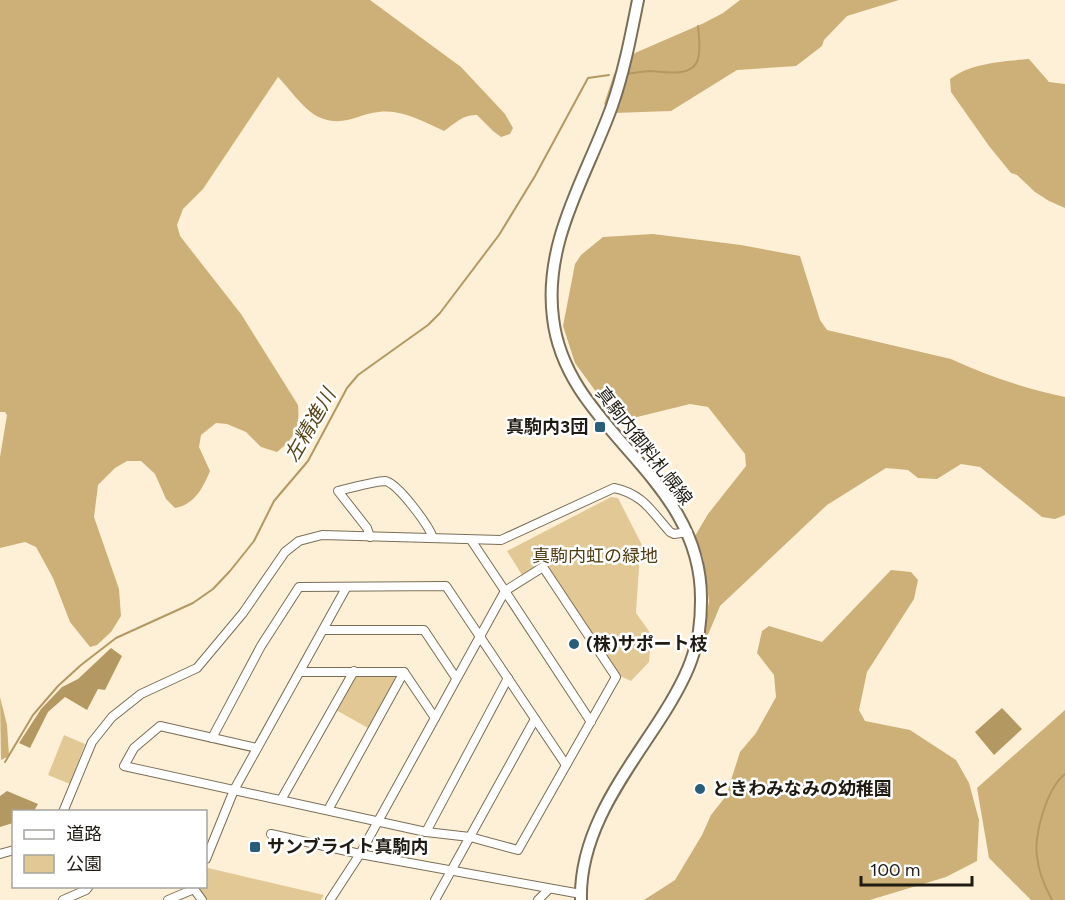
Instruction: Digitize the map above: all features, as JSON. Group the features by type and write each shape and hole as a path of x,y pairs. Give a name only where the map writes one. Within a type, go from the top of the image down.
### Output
{"main road":[{"name":"真駒内御料札幌線","path":"581,897 587,856 602,812 674,697 693,655 700,620 701,599 695,556 687,532 665,494 640,462 594,411 574,381 560,349 553,321 551,297 557,248 572,200 613,103 630,43 638,0"}],"street":[{"path":"370,537 367,528 338,491 385,481 394,485 430,528 433,538"},
{"path":"64,810 92,742 112,717 141,694 197,668 243,613 285,552 299,541 322,535 501,540 614,488 633,493 640,498 670,532 674,534 687,532"},
{"path":"471,540 591,722"},
{"path":"257,748 160,726 134,748 124,766 378,820 426,832 470,837 518,850 616,677 543,567 505,591 456,678 435,718 378,820 360,854 330,900"},
{"path":"212,738 261,646 299,587 446,586 566,765"},
{"path":"207,856 234,790 346,588"},
{"path":"323,630 424,630 456,678"},
{"path":"281,800 354,671"},
{"path":"300,672 404,672"},
{"path":"404,672 435,718"},
{"path":"328,810 404,672"},
{"path":"426,832 508,678"},
{"path":"435,900 535,719"},
{"path":"271,834 360,854 581,897"},
{"path":"63,900 88,888"},
{"path":"168,900 195,888 202,900"},
{"path":"538,900 548,890"}],"green space":[{"name":"真駒内虹の緑地","path":"611,497 618,498 644,549 640,552 636,613 651,634 649,662 631,681 620,676 544,560 522,575 507,551"},
{"path":"394,675 395,680 368,728 336,710 356,676"},
{"path":"64,735 85,744 70,784 48,775"},
{"path":"208,868 324,895 321,900 207,900 198,889 207,888"}],"shaded area":[{"path":"0,0 370,0 461,67 505,114 513,128 510,134 501,137 477,115 464,118 444,131 396,112 371,113 344,121 329,120 310,111 278,77 203,189 183,209 177,225 180,236 241,314 298,405 297,426 292,437 277,452 261,447 246,432 227,424 216,423 201,435 199,447 210,471 197,495 182,506 175,508 166,499 155,474 141,461 127,461 115,468 98,485 94,517 119,589 121,616 111,632 97,645 90,647 70,622 53,578 36,547 25,542 0,548 0,457 7,415 5,412 0,412"},
{"path":"740,0 899,0 847,16 824,40 822,46 796,66 737,70 671,111 614,113 604,104 614,74 635,53 704,23 723,13"},
{"path":"1029,59 1049,82 1065,84 1065,208 1035,192 1017,175 1011,173 951,92 950,79 967,69"},
{"path":"653,234 741,245 800,256 820,320 827,330 951,359 1007,381 1065,397 1065,515 1055,519 1042,517 980,467 961,464 937,479 918,478 908,470 886,468 827,505 720,606 700,654 709,601 703,557 695,536 708,514 746,466 745,454 708,407 690,404 633,418 613,415 575,363 563,326 575,264 581,255 603,237"},
{"path":"891,570 911,572 918,580 914,599 867,672 859,710 865,721 910,730 956,760 969,783 979,820 977,861 946,877 870,900 644,900 675,880 702,835 711,815 726,796 740,752 756,733 776,697 774,675 757,653 762,631 769,626 822,642"},
{"path":"111,648 122,656 105,690 98,689 87,710 65,697 48,712 30,748 19,743 41,709 62,687 78,679"},
{"path":"0,697 7,725 9,756 1,760"},
{"path":"1002,708 1022,729 994,755 975,732"},
{"path":"1065,710 1065,900 1031,900 989,858 977,788"},
{"path":"7,791 38,804 35,810 12,810 12,823 0,827 0,796"}],"waterway":[{"name":"左精進川","path":"627,74 648,71 670,73 690,69 695,65 699,55 698,26"},
{"name":"左精進川","path":"5,762 33,715 58,686 81,665 116,638 193,603 213,589 230,571 254,541 274,501 308,461 347,388 358,375 428,325 440,313 499,235 535,176 588,78 609,75"},
{"path":"1052,900 1039,867 1038,836 1047,800 1065,774"}],"place":[{"name":"真駒内3団","path":"600,427"},
{"name":"(株)サポート枝","path":"574,644"},
{"name":"ときわみなみの幼稚園","path":"700,789"},
{"name":"サンブライト真駒内","path":"255,847"}]}
